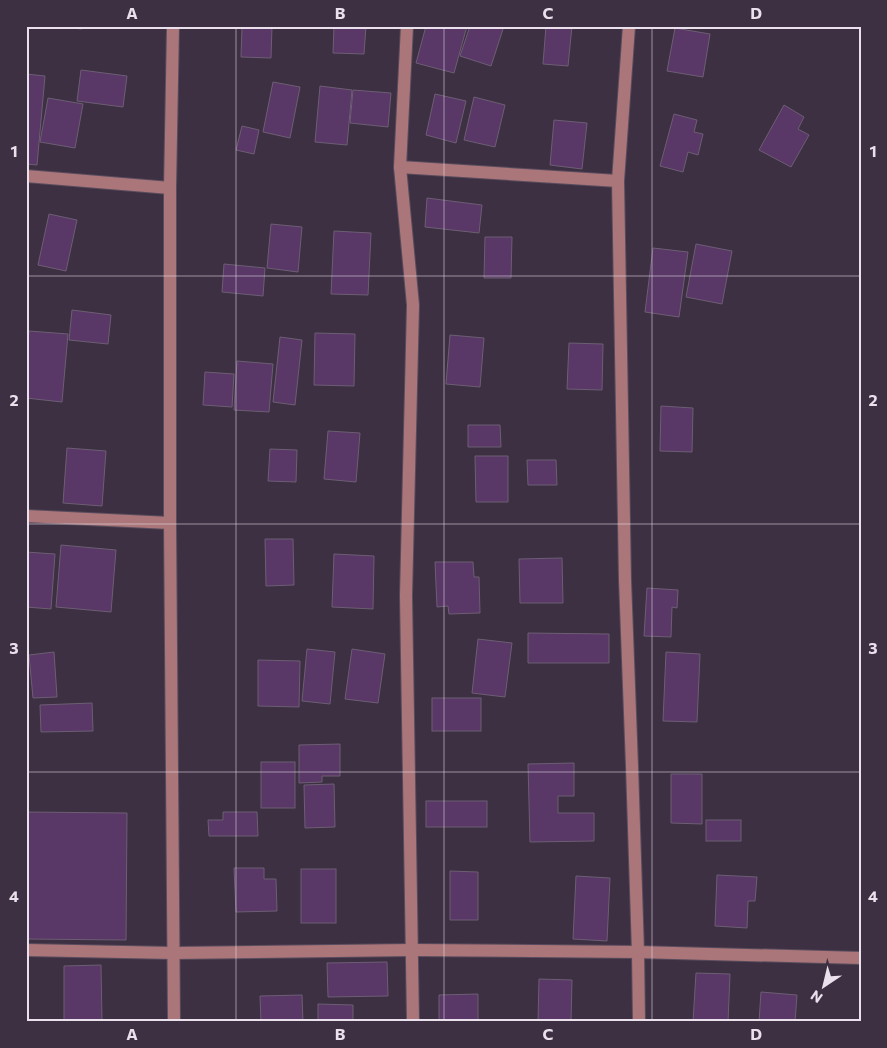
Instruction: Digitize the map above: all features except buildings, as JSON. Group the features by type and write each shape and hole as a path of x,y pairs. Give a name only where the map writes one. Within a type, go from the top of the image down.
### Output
{"street":[{"path":"173,26 170,188 170,523 174,1022"},
{"path":"407,26 400,167 413,305 406,596 413,1022"},
{"path":"629,26 618,181 625,580 639,1022"},
{"path":"400,167 618,181"},
{"path":"26,176 170,188"},
{"path":"26,516 170,523"},
{"path":"26,950 173,953 412,950 638,952 861,958"}]}
